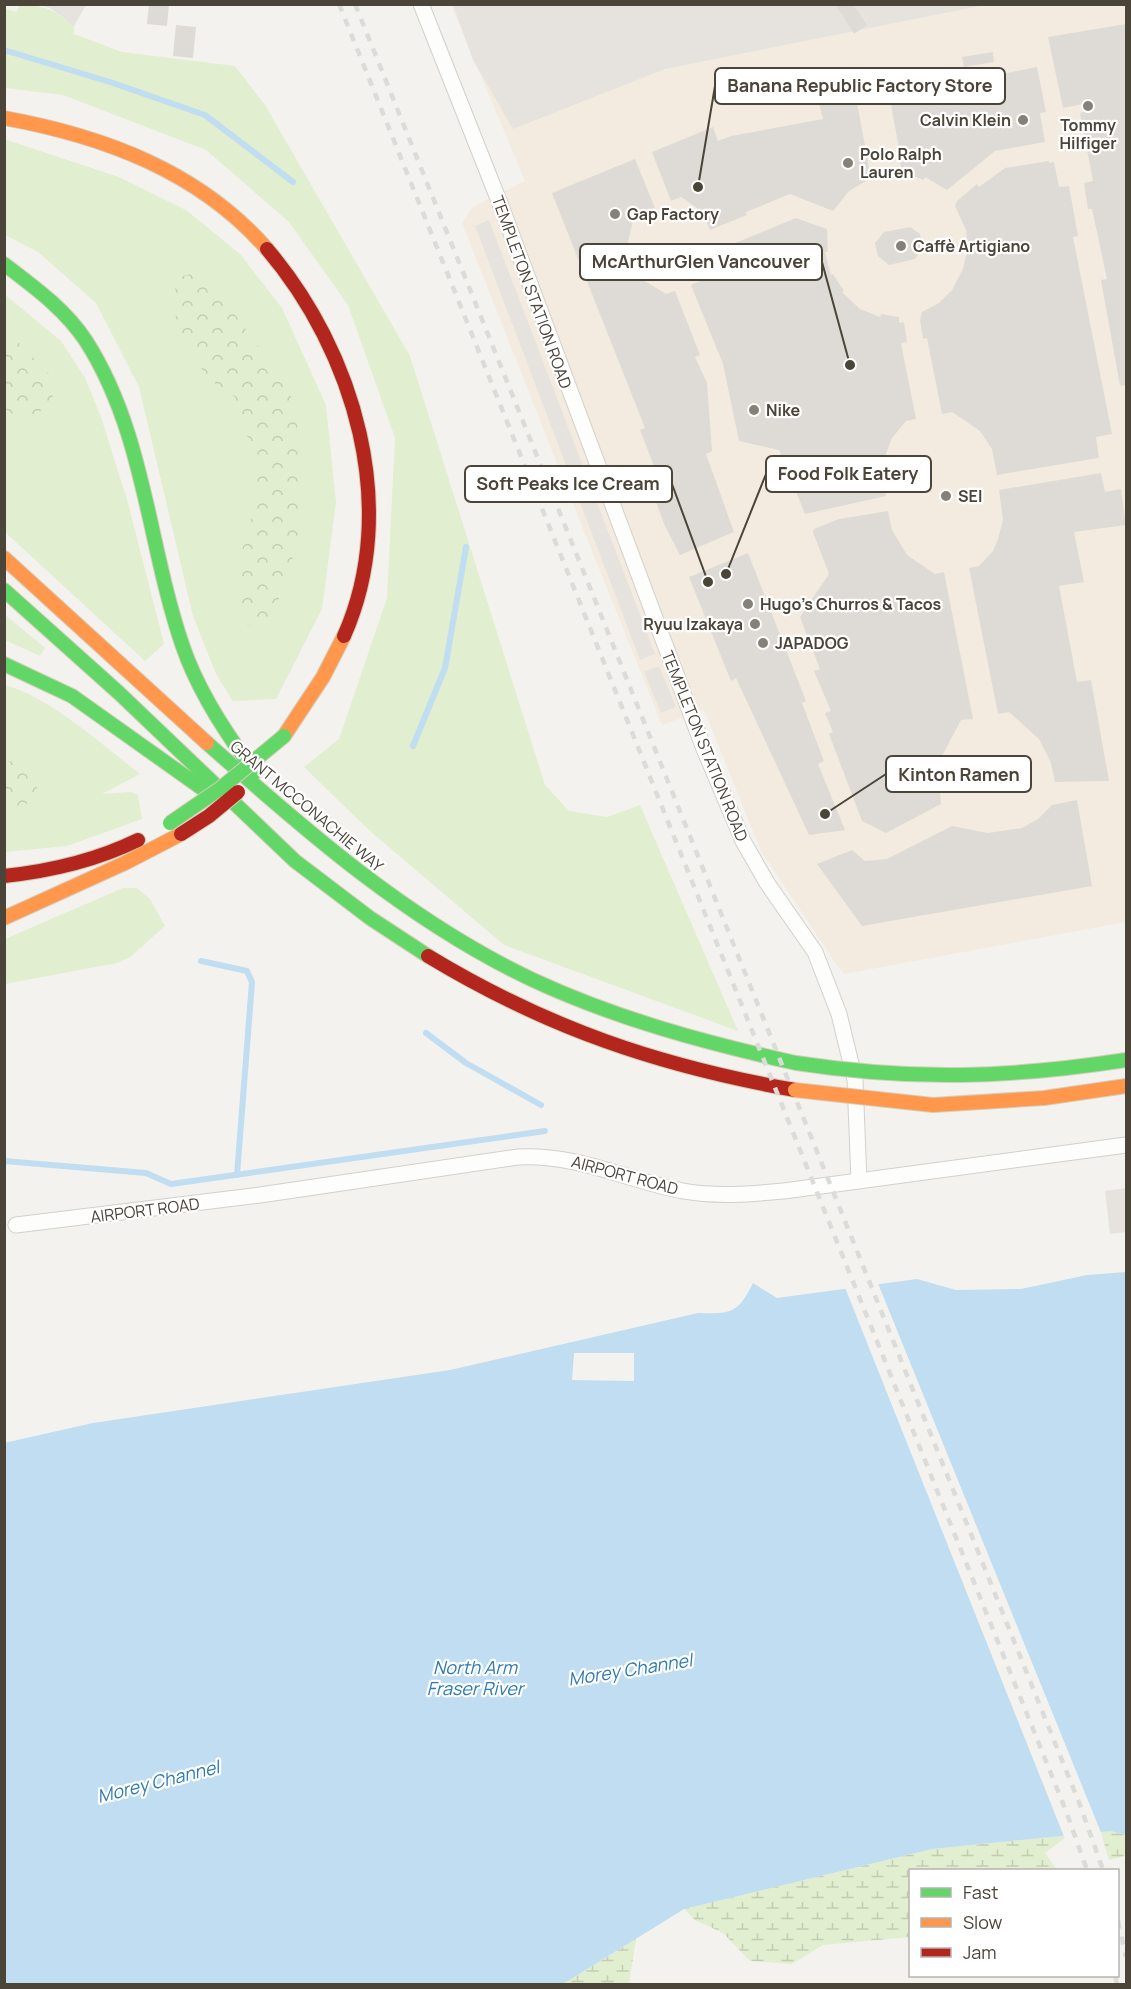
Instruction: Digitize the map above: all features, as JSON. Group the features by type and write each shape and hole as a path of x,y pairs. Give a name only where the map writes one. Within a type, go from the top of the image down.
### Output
{"main road":[{"path":"4,118 63,130 117,147 164,169 207,196 250,231 286,271 316,315 338,358 355,409 364,459 367,509 364,561 353,613 320,683 268,760 248,782 209,816 181,834 116,867 4,918"},
{"path":"4,264 27,278 60,306 96,354 124,418 172,612 200,686 220,724 244,759 300,826"},
{"name":"GRANT MCCONACHIE WAY","path":"4,558 300,826 401,904 464,944 529,978 592,1006 666,1031 796,1063 859,1072 931,1076 1043,1073 1126,1060"},
{"path":"4,590 155,727 264,834"},
{"path":"4,664 44,681 98,713 264,834 326,886 387,930 450,969 518,1005 624,1050 713,1074 795,1090 933,1105 1044,1098 1126,1086"},
{"path":"4,876 36,873 122,849 170,823 221,788 284,736"}],"street":[{"name":"TEMPLETON STATION ROAD","path":"422,4 501,206 704,749 743,841 767,883 814,952 839,1014 855,1080 859,1181"},
{"name":"AIRPORT ROAD","path":"16,1225 260,1196 518,1157 549,1157 578,1161 658,1185 711,1195 784,1191 1126,1145"}],"shaded area":[{"path":"40,5 86,5 74,26 50,8"},
{"path":"451,5 1126,5 1126,922 844,974 834,961 761,851 704,710 662,725 565,484 462,223 473,207 525,181"},
{"path":"453,5 985,5 665,69 513,129 473,60"},
{"path":"489,220 655,654 640,660 475,226"},
{"path":"659,666 676,707 661,713 644,672"},
{"path":"1126,1188 1126,1232 1110,1234 1105,1191"}],"green space":[{"path":"19,5 36,6 49,10 74,26 74,34 122,52 235,66 265,105 410,356 545,785 569,811 607,817 640,805 738,1031 504,945 370,831 304,767 339,739 387,598 395,438 348,305 289,222 206,150 63,95 5,88 5,9 17,12"},
{"path":"4,139 119,177 186,210 240,254 282,308 326,405 336,502 322,609 276,699 233,701 216,674 193,616 139,387 96,303 38,252 5,235"},
{"path":"191,274 211,282 278,373 291,397 297,423 303,514 287,581 266,627 247,625 234,574 249,528 256,495 254,458 235,397 210,380 181,341 174,308 176,278"},
{"path":"4,294 61,341 85,378 101,417 128,503 164,644 145,661 5,532"},
{"path":"5,334 12,336 58,383 51,400 28,424 5,409"},
{"path":"4,614 45,648 40,656 5,640"},
{"path":"5,685 22,691 57,711 93,736 140,774 102,794 131,792 138,795 142,819 67,846 5,852"},
{"path":"16,761 45,798 5,810 5,762"},
{"path":"123,888 137,888 150,899 165,926 130,957 117,963 5,984 5,939"},
{"path":"1111,1831 1126,1835 1126,1856 1109,1860 1101,1832"},
{"path":"1069,1835 1045,1853 1056,1869 909,1869 909,1937 823,1945 792,1964 750,1961 723,1933 695,1920 684,1909 932,1849"},
{"path":"636,1939 629,1984 563,1984"}],"water":[{"name":"North Arm Fraser River","path":"1126,1272 1126,1835 1111,1831 932,1849 684,1909 563,1984 5,1984 4,1443 93,1423 450,1370 698,1313 726,1312 743,1301 753,1283 777,1298 917,1279 956,1290 1021,1289 1087,1275"}],"pier":[{"path":"877,1281 1102,1835 1065,1839 844,1285"},
{"path":"574,1353 634,1353 634,1381 572,1380"}],"building":[{"path":"149,4 169,4 167,26 147,24"},
{"path":"835,4 853,4 867,25 854,34"},
{"path":"1126,24 1126,385 1120,386 1101,280 1107,279 1092,209 1088,209 1084,183 1093,181 1080,113 1084,112 1083,104 1063,108 1048,37"},
{"path":"176,25 196,27 193,58 173,56"},
{"path":"993,52 994,62 964,67 962,57"},
{"path":"1037,67 1046,112 1040,113 1045,142 995,151 947,190 925,177 924,180 902,172 897,150 899,149 891,104 893,103 892,98 888,95 881,97 880,92 887,91 887,87 892,86 891,80 899,78 898,73 904,72 906,78 915,76 916,81 921,80 926,105 995,91 992,76"},
{"path":"839,85 840,91 849,89 850,94 863,93 865,102 857,103 871,178 849,191 833,211 790,194 710,230 703,212 681,197 671,201 652,152 713,127 718,141 731,136 823,119 818,100 826,99 825,93 833,91 832,86"},
{"path":"635,159 655,208 634,216 628,242 643,280 666,294 675,291 700,355 695,357 707,383 712,451 706,454 734,532 680,555 665,526 645,473 655,469 640,430 645,428 552,193"},
{"path":"1049,161 1049,163 1054,162 1059,187 1069,186 1078,236 1073,237 1112,434 1096,437 1099,458 997,475 992,449 980,431 952,412 942,414 927,338 923,339 920,320 922,312 939,303 952,290 963,269 968,247 966,230 955,206 957,201 977,184 979,187 1005,168"},
{"path":"796,218 827,229 828,252 825,252 831,275 833,274 844,291 842,292 860,309 880,317 881,314 899,317 899,323 904,322 907,342 901,343 916,419 906,421 892,438 884,459 882,476 886,496 805,514 779,450 739,441 723,364 691,285 712,275 718,250"},
{"path":"910,227 920,234 923,248 915,259 889,265 878,256 875,243 884,232"},
{"path":"1101,473 1105,492 1121,489 1126,525 1074,532 1084,582 1059,586 1077,682 1091,680 1109,781 1055,782 1051,763 1039,739 1009,712 998,714 969,568 979,566 993,551 998,539 1003,520 999,490"},
{"path":"888,511 892,530 907,555 935,574 944,572 973,719 961,720 943,754 939,775 941,804 886,833 862,821 829,734 833,732 825,713 831,711 814,671 820,669 800,617 829,574 813,532 814,529 839,519"},
{"path":"748,553 806,701 802,703 824,761 818,764 845,830 809,835 736,678 731,681 689,577"},
{"path":"1077,800 1092,886 862,926 817,864 852,850 865,861 887,859 952,826 988,833 1022,828 1038,819 1052,805"}],"waterway":[{"path":"4,50 110,82 205,115 293,182"},
{"path":"413,746 445,668 466,547"},
{"path":"201,961 247,971 252,982 237,1175"},
{"path":"426,1033 466,1063 541,1105"},
{"path":"4,1161 146,1173 171,1184 545,1131"}],"railway":[{"path":"339,4 1066,1811 1087,1869"},
{"path":"355,4 1080,1805 1103,1869"},
{"path":"1119,1926 1126,1957"},
{"path":"1115,1977 1117,1984"}],"traffic: fast":[{"path":"4,264 27,281 69,319 86,341 106,376 133,452 171,609 189,664 214,712 255,772"},
{"path":"4,590 119,693 295,861 370,918 428,956"},
{"path":"4,664 72,696 203,789"},
{"path":"170,823 221,788 284,736"},
{"path":"207,743 361,873 444,931 488,957 533,980 597,1007 662,1029 796,1063"},
{"path":"796,1063 881,1073 961,1075 1041,1071 1126,1060"}],"traffic: slow":[{"path":"4,118 77,135 147,161 211,198 267,249"},
{"path":"4,558 207,743"},
{"path":"284,736 323,677 344,636"},
{"path":"4,918 125,863 181,834"},
{"path":"795,1090 933,1105 1044,1098 1126,1086"}],"traffic: jam":[{"path":"267,249 298,290 324,334 345,383 360,433 368,484 368,536 361,587 344,636"},
{"path":"181,834 209,816 238,792"},
{"path":"4,876 72,864 106,854 138,840"},
{"path":"428,956 516,1004 605,1041 697,1069 795,1090"}],"place":[{"name":"Tommy Hilfiger","path":"1088,106"},
{"name":"Calvin Klein","path":"1023,120"},
{"name":"Polo Ralph Lauren","path":"848,163"},
{"name":"Banana Republic Factory Store","path":"698,187"},
{"name":"Gap Factory","path":"615,214"},
{"name":"Caffè Artigiano","path":"901,246"},
{"name":"McArthurGlen Vancouver","path":"850,365"},
{"name":"Nike","path":"754,410"},
{"name":"SEI","path":"946,496"},
{"name":"Food Folk Eatery","path":"726,574"},
{"name":"Soft Peaks Ice Cream","path":"708,582"},
{"name":"Hugo's Churros & Tacos","path":"748,604"},
{"name":"Ryuu Izakaya","path":"755,624"},
{"name":"JAPADOG","path":"763,643"},
{"name":"Kinton Ramen","path":"825,814"}],"water label":[{"name":"Morey Channel","path":"630,1669"},
{"name":"Morey Channel","path":"158,1781"}]}
